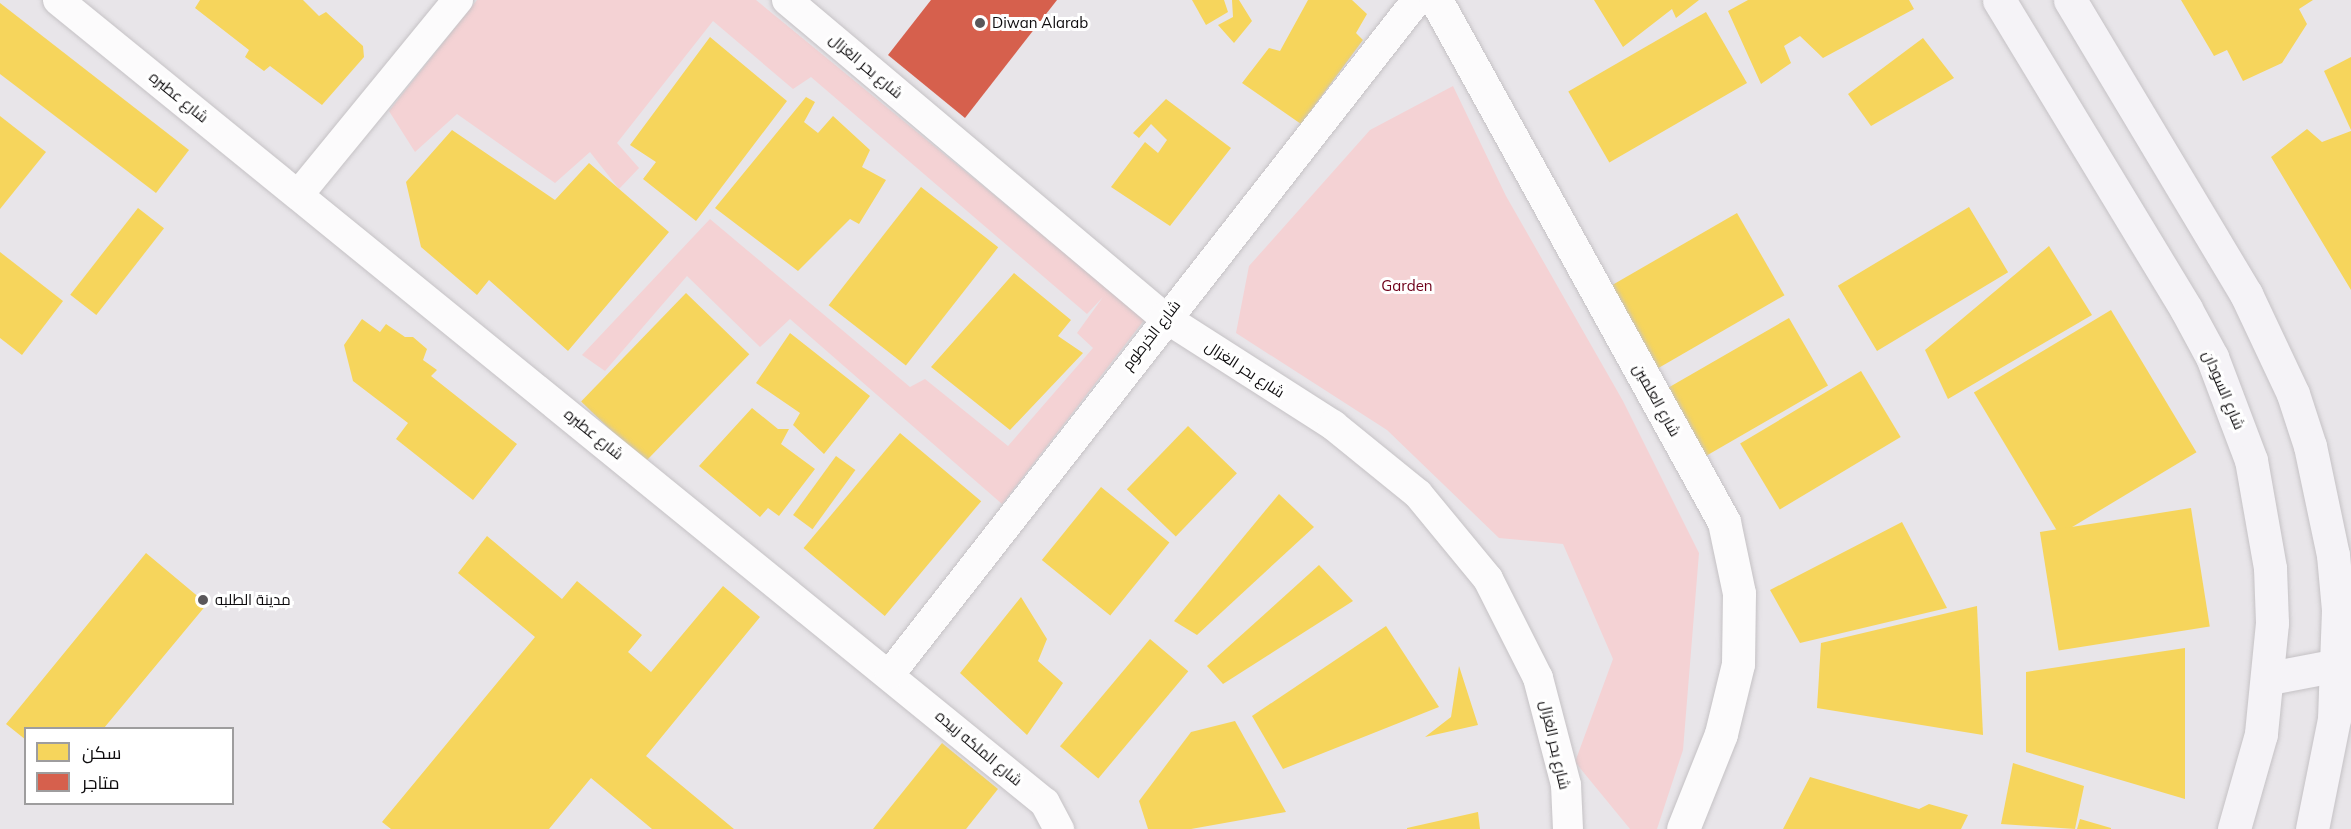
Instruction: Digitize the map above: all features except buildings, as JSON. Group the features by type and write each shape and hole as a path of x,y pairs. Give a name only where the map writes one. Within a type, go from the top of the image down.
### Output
{"main road":[{"name":"شارع السودان","path":"1999,0 2186,309 2234,407 2251,460 2267,546 2270,678 2261,734 2234,829"},
{"path":"2070,0 2226,258 2293,394 2333,555 2338,666 2332,730 2312,829"},
{"path":"2270,678 2338,666"}],"street":[{"name":"شارع عطبره","path":"58,0 890,674"},
{"path":"299,194 458,0"},
{"name":"شارع بحر الغزال","path":"787,0 1164,317 1333,425 1418,494 1488,579 1538,678 1566,785 1568,829"},
{"name":"شارع الخرطوم","path":"890,674 1164,317 1417,0"},
{"name":"شارع العلمين","path":"1436,0 1724,522 1739,593 1738,664 1721,734 1683,829"},
{"name":"شارع الملكه زبيده","path":"890,674 1045,802 1059,829"}],"green space":[{"path":"477,0 756,0 1145,319 1002,504 790,319 760,347 687,276 605,371 582,355 710,219 910,387 925,379 1008,446 1093,348 1077,333 1103,297 1087,314 811,77 793,89 713,21 617,143 639,168 619,189 590,152 555,183 457,114 415,152 389,111"},
{"name":"Garden","path":"1453,86 1506,196 1623,401 1699,553 1683,750 1657,829 1630,829 1575,762 1613,659 1563,544 1499,538 1387,430 1236,333 1249,266 1370,130"}],"place":[{"name":"Diwan Alarab","path":"980,23"},
{"name":"مدينة الطلبه","path":"203,600"}]}
